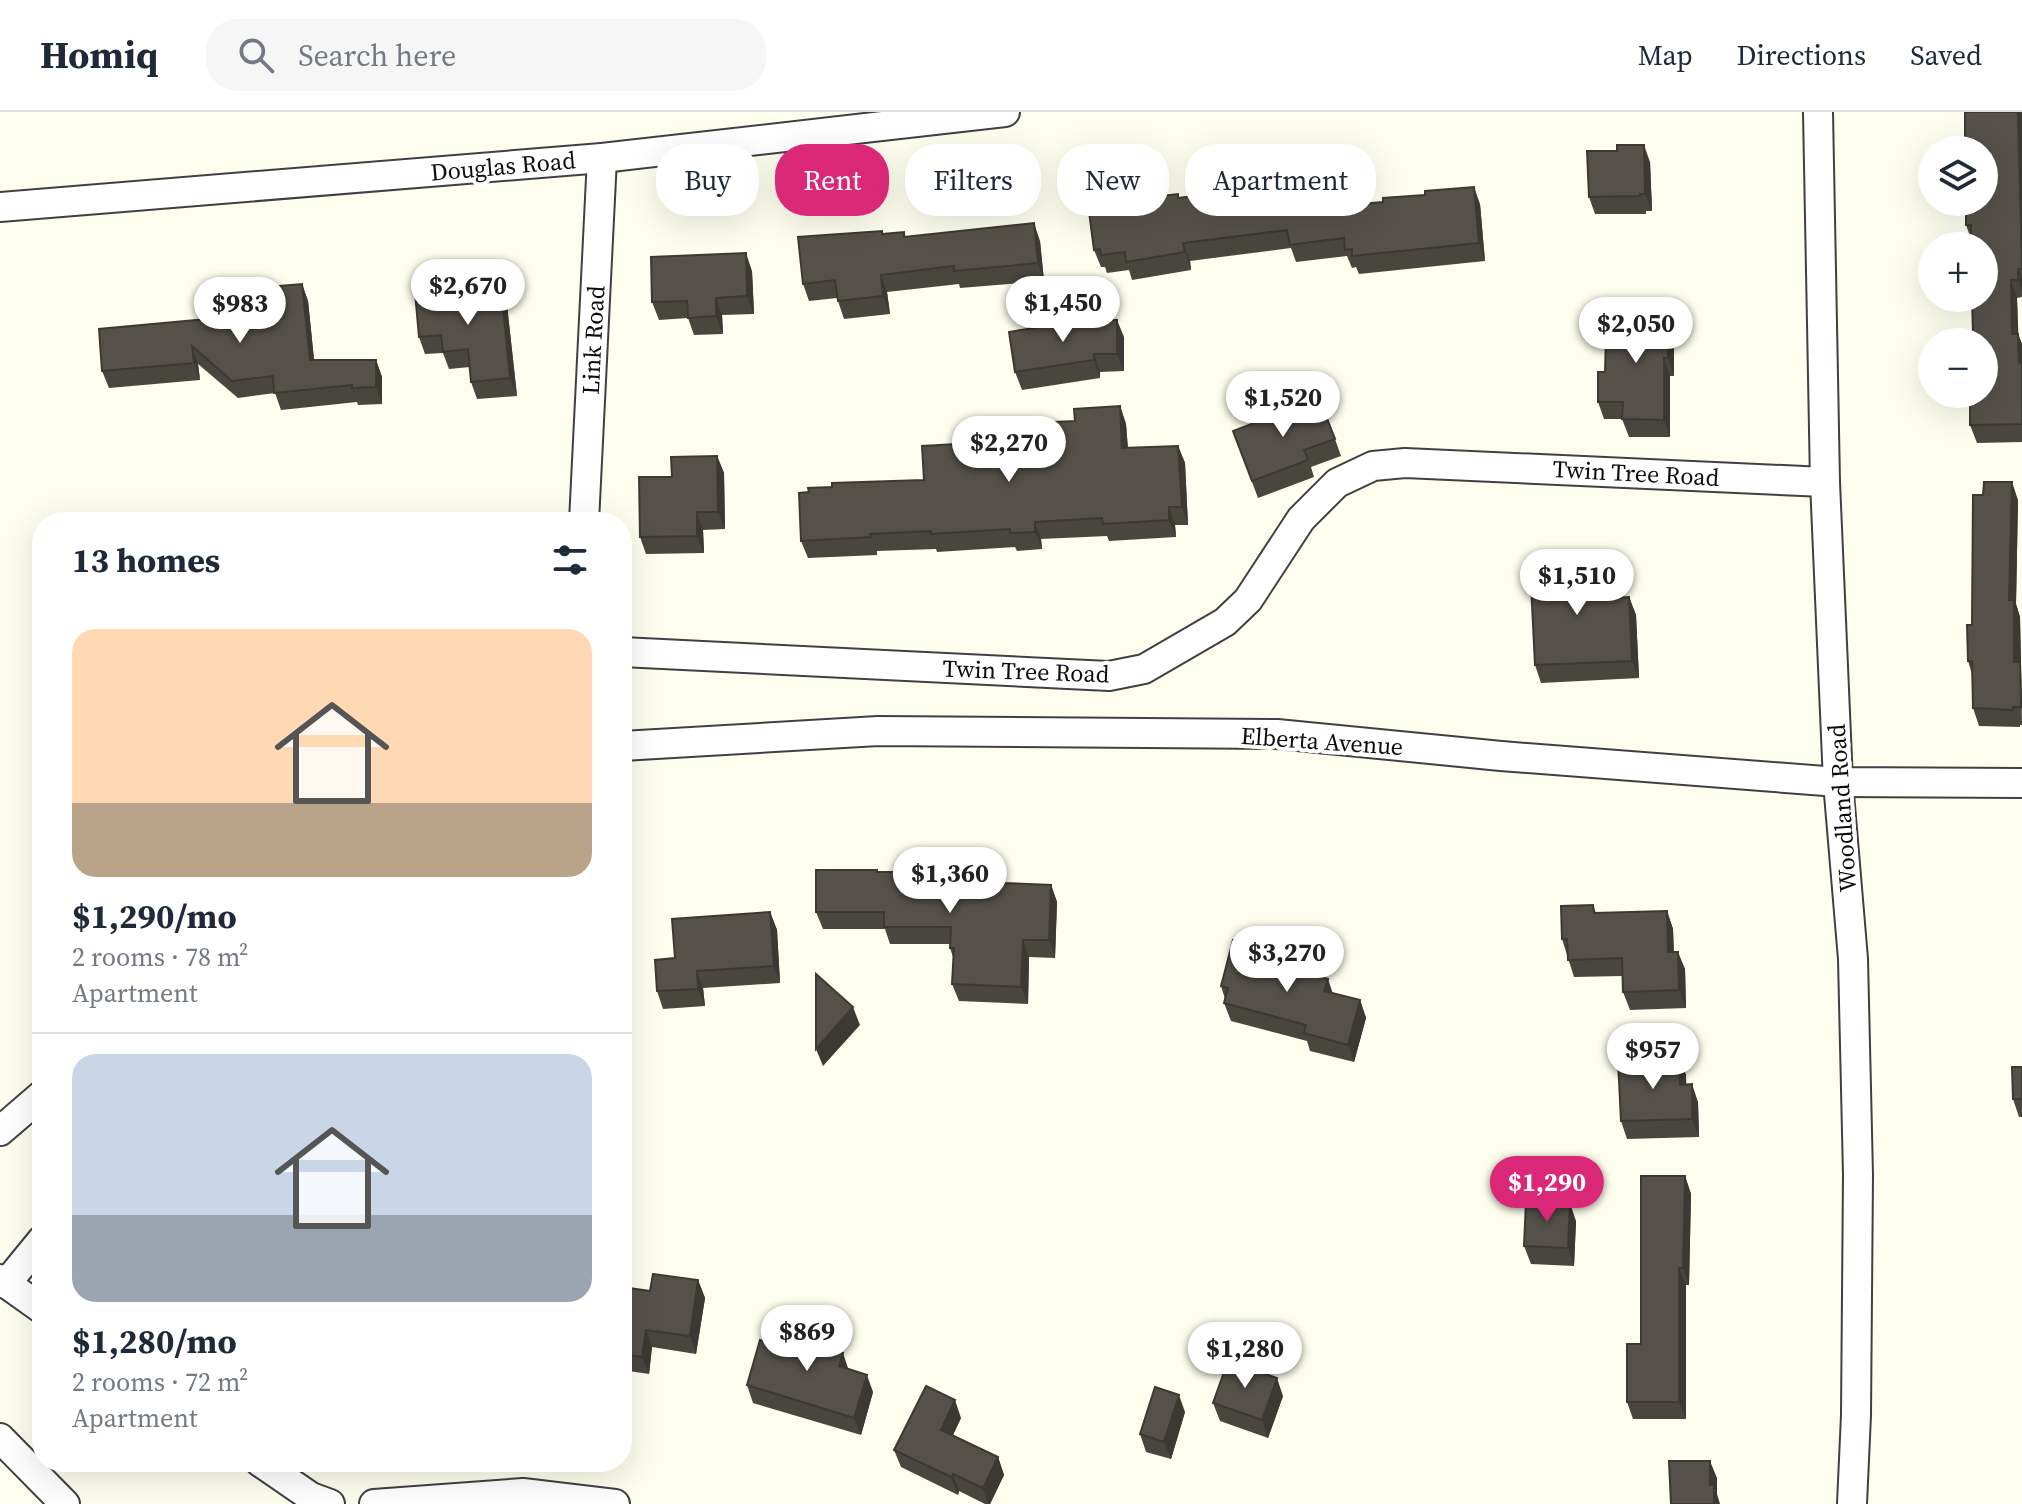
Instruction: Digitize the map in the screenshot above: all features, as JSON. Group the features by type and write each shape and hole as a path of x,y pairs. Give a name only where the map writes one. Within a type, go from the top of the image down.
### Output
{"street":[{"name":"Douglas Road","path":"0,207 602,158 1005,112"},
{"name":"Woodland Road","path":"1818,112 1825,482 1838,782 1853,959 1858,1175 1852,1504"},
{"name":"Link Road","path":"584,512 602,158"},
{"name":"Twin Tree Road","path":"632,652 1109,676 1144,669 1225,622 1248,600 1301,519 1337,483 1373,466 1405,463 1825,482"},
{"name":"Elberta Avenue","path":"632,745 878,731 1277,734 1501,756 1838,782 2022,783"},
{"path":"0,1131 32,1104"},
{"path":"32,1251 3,1282 32,1302"},
{"path":"0,1438 32,1470"},
{"path":"33,1472 65,1504"},
{"path":"275,1472 311,1497 330,1504"},
{"path":"374,1504 523,1493 615,1504"}],"building":[{"path":"1965,112 2018,112 2022,269 2018,269 2018,280 2011,280 2012,334 2018,334 2019,363 2022,363 2022,424 1970,425 1970,408 1998,408 1998,328 1973,328 1972,312 1998,312 1998,232 1971,232 1971,225 1966,225 1966,216 1998,216 1998,136 1965,136"},
{"path":"1617,145 1644,145 1645,194 1589,197 1587,151 1617,151"},
{"path":"1474,187 1479,243 1352,256 1352,249 1345,250 1344,238 1290,245 1287,230 1183,243 1185,252 1126,262 1125,252 1101,255 1100,249 1094,250 1090,216 1169,216 1169,195 1178,194 1178,198 1185,197 1185,216 1376,216 1376,203 1383,202 1383,198"},
{"path":"1034,223 1038,263 954,271 954,266 881,275 883,296 838,301 835,280 803,284 798,237 882,231 882,234 904,232 904,237"},
{"path":"746,253 747,296 716,298 716,316 688,318 687,301 652,302 651,257"},
{"path":"302,284 310,360 376,360 376,387 352,388 352,385 274,393 273,376 232,381 192,346 194,363 102,371 99,329 218,318 217,312 222,312 222,303 269,298 268,287"},
{"path":"467,287 467,291 501,287 510,378 471,382 468,349 443,352 441,335 419,337 415,292"},
{"path":"1614,310 1657,310 1657,326 1668,326 1668,358 1664,358 1664,420 1622,419 1623,402 1598,402 1598,372 1605,372 1606,335 1614,335"},
{"path":"1082,320 1117,320 1117,354 1094,354 1094,360 1015,372 1009,332"},
{"path":"1319,398 1335,439 1304,450 1308,460 1252,481 1233,431"},
{"path":"1120,406 1122,448 1178,446 1182,507 1169,507 1169,520 1103,524 1102,518 1035,522 1035,532 1010,533 1010,529 931,534 931,531 801,541 799,493 809,492 808,488 832,487 832,483 924,480 922,446 993,442 992,425 1075,421 1074,409"},
{"path":"717,456 718,512 697,512 697,536 640,537 639,477 672,477 671,457"},
{"path":"1984,482 2012,482 2009,600 2014,600 2014,662 2020,662 2021,707 2013,707 2013,710 1973,708 1967,625 1972,625 1973,495 1983,495"},
{"path":"1593,561 1595,599 1629,597 1632,661 1535,665 1530,564"},
{"path":"816,870 909,872 909,876 1003,879 1003,883 1051,885 1049,940 1023,940 1021,987 952,984 954,948 950,948 951,927 884,927 884,912 816,912"},
{"path":"1593,905 1594,913 1667,911 1668,952 1678,952 1679,990 1623,992 1622,958 1568,960 1567,939 1562,939 1561,906"},
{"path":"770,912 774,966 697,971 698,989 657,991 655,960 675,958 672,919"},
{"path":"1233,940 1268,950 1266,958 1306,968 1305,973 1328,979 1324,991 1360,1000 1348,1045 1304,1033 1306,1025 1224,1003 1228,988 1221,986"},
{"path":"816,974 853,1007 816,1049"},
{"path":"1679,1058 1680,1085 1692,1084 1692,1119 1621,1121 1618,1060"},
{"path":"2012,1067 2022,1067 2022,1099 2013,1099"},
{"path":"1641,1176 1685,1176 1683,1268 1679,1268 1679,1402 1627,1402 1627,1344 1641,1344"},
{"path":"1526,1201 1570,1203 1568,1248 1524,1246"},
{"path":"653,1274 698,1280 690,1336 646,1330 642,1357 632,1356 632,1288 650,1291"},
{"path":"795,1323 819,1331 815,1345 843,1353 839,1366 867,1375 854,1418 747,1385 760,1340 787,1348"},
{"path":"1228,1361 1277,1378 1262,1420 1213,1403"},
{"path":"926,1386 955,1400 941,1430 998,1457 983,1488 953,1474 951,1477 894,1450"},
{"path":"1155,1387 1179,1395 1164,1442 1140,1434"},
{"path":"1669,1461 1710,1461 1714,1504 1671,1504"}]}
